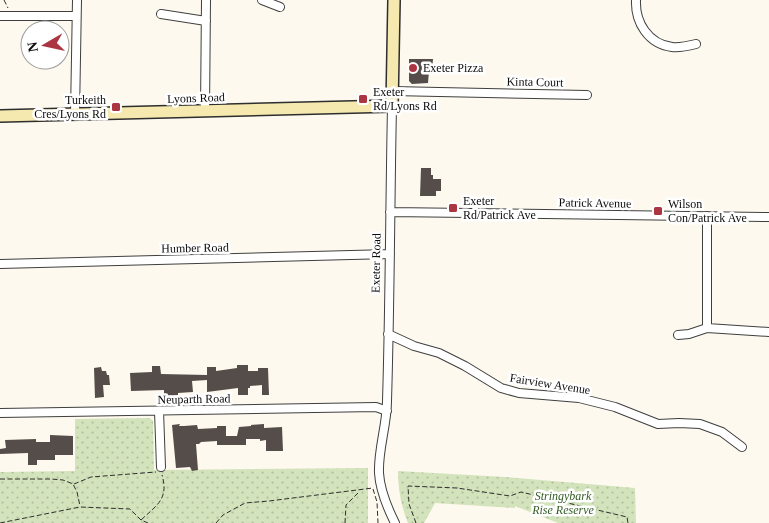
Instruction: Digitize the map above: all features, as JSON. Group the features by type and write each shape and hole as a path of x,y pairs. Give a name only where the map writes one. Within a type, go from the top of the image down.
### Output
{"main road":[{"name":"Exeter Road","path":"392,106 394,0"},
{"name":"Lyons Road","path":"0,116 392,106"}],"street":[{"path":"75,114 76,0"},
{"path":"205,111 206,0"},
{"path":"262,0 280,7"},
{"path":"636,0 637,17 641,26 650,37 670,46 696,44"},
{"path":"160,14 206,21"},
{"path":"0,16 76,16"},
{"name":"Kinta Court","path":"392,91 588,95"},
{"name":"Exeter Road","path":"392,106 387,411 377,488 395,523"},
{"name":"Patrick Avenue","path":"390,212 769,217"},
{"path":"706,216 706,328"},
{"name":"Humber Road","path":"0,264 390,254"},
{"path":"678,335 689,334 706,328 769,332"},
{"name":"Fairview Avenue","path":"388,334 414,346 440,353 501,388 519,392 579,398 616,407 658,424 679,422 700,424 722,432 742,447"},
{"name":"Neuparth Road","path":"0,414 376,407 387,411"},
{"path":"159,411 161,467"}],"path":[{"path":"4,0 12,16"},
{"path":"73,484 91,477 161,472 164,497 141,520"},
{"path":"0,479 63,480 73,484 80,507"},
{"path":"416,523 409,504 408,486 457,488 510,496 521,492 627,517 628,523"},
{"path":"216,523 223,515 245,502 269,501 377,488 378,523"},
{"path":"345,523 346,505 360,491"},
{"path":"0,523 80,507 130,510 141,520 148,523"}],"green space":[{"path":"150,418 153,421 154,470 368,468 368,523 0,523 0,472 75,471 75,419"},
{"name":"Stringybark Rise Reserve","path":"398,471 505,477 635,488 636,523 558,523 515,506 515,508 435,503 424,523 408,523 400,497"}],"building":[{"path":"409,59 433,59 428,83 412,84 409,81"},
{"path":"421,168 431,168 433,179 441,179 441,191 436,191 436,196 420,196"},
{"path":"237,365 248,365 248,371 268,368 269,395 262,395 262,385 250,386 248,388 248,395 238,395 238,388 207,392 207,380 192,381 193,392 178,393 178,395 164,396 164,390 131,391 130,373 152,372 152,366 160,366 161,374 207,375 207,367 216,367 216,371 237,368"},
{"path":"101,367 102,371 106,371 107,375 109,375 110,385 103,385 104,397 95,398 94,368"},
{"path":"180,424 179,426 197,425 198,429 226,426 226,436 237,436 239,427 251,425 264,424 264,428 282,427 283,451 266,451 266,440 260,441 260,439 246,439 246,445 217,445 217,441 201,442 196,444 198,470 192,471 190,467 176,468 172,425"},
{"path":"50,435 73,436 73,455 55,455 55,460 37,460 37,465 28,465 28,453 0,454 0,449 6,448 5,440 36,439 36,442 50,442"}],"place":[{"name":"Exeter Pizza","path":"413,68"},
{"name":"Exeter Rd/Lyons Rd","path":"363,99"},
{"name":"Turkeith Cres/Lyons Rd","path":"116,107"},
{"name":"Exeter Rd/Patrick Ave","path":"453,208"},
{"name":"Wilson Con/Patrick Ave","path":"658,211"}]}
